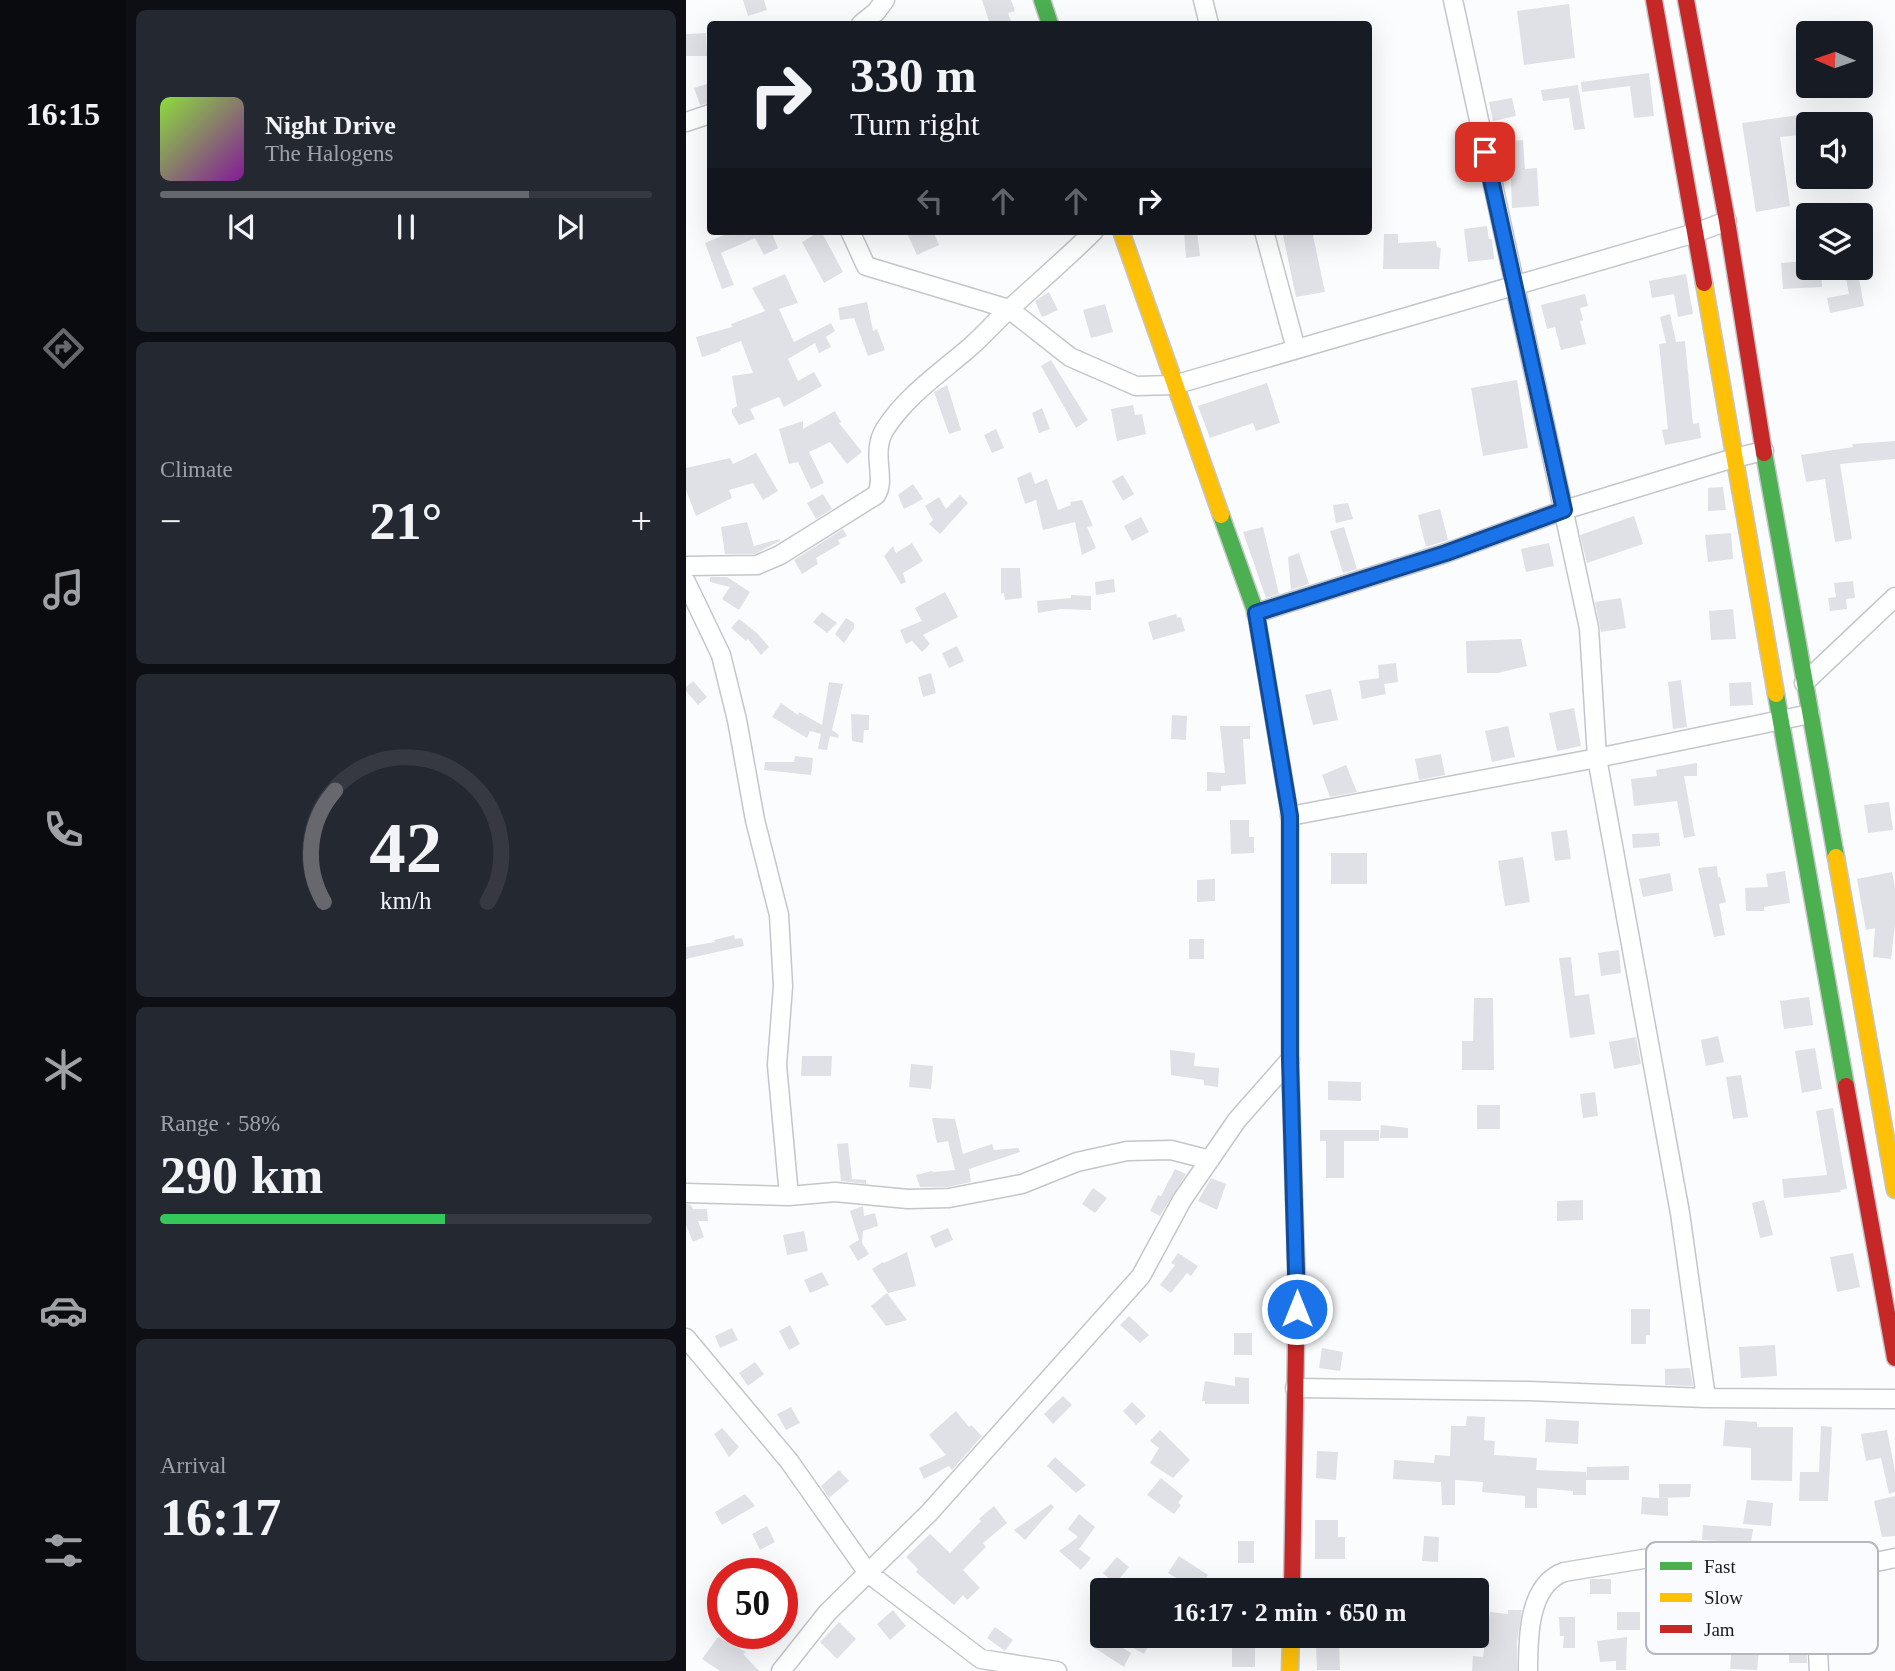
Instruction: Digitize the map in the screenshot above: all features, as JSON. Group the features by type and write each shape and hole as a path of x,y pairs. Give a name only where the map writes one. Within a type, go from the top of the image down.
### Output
{"main road":[{"path":"1042,0 1050,21"},
{"path":"1654,0 1895,1358"},
{"path":"1686,0 1727,220 1804,683 1895,1190"},
{"path":"1122,235 1256,613 1290,816 1290,1060 1297,1283 1292,1578"},
{"path":"1290,1671 1291,1648"}],"street":[{"path":"865,21 885,0"},
{"path":"1203,0 1208,21"},
{"path":"1453,0 1588,628 1597,758 1679,1213 1706,1398"},
{"path":"686,122 707,115"},
{"path":"852,235 866,266 1009,309 1070,356 1136,386 1174,385 1695,233 1727,220"},
{"path":"686,566 757,565 780,555 876,495 881,489 877,446 884,430 923,386 1051,274 1090,235"},
{"path":"1265,235 1296,349"},
{"path":"1256,613 1446,553 1564,510 1734,458 1764,452"},
{"path":"686,582 721,655 737,720 755,820 779,915 783,986 777,1065 789,1196"},
{"path":"1804,683 1895,597"},
{"path":"1290,816 1810,715"},
{"path":"781,1671 827,1613 929,1513 1141,1276 1182,1200 1237,1120 1290,1060"},
{"path":"686,1193 789,1196 835,1192 908,1199 949,1198 1022,1184 1077,1162 1127,1151 1171,1150 1210,1160"},
{"path":"686,1338 789,1461 868,1573 981,1659 1057,1671"},
{"path":"1295,1388 1529,1391 1706,1398 1895,1399"},
{"path":"1528,1671 1531,1624 1536,1605 1548,1581 1555,1575 1646,1558"}],"building":[{"path":"743,0 764,0 767,10 748,16"},
{"path":"982,0 1011,0 1015,11 1008,13 1011,21 989,21"},
{"path":"1569,4 1575,58 1524,65 1517,11"},
{"path":"706,33 707,56 686,56 686,34"},
{"path":"1649,73 1654,116 1634,118 1630,86 1582,92 1581,82"},
{"path":"707,84 707,104 700,105 694,88"},
{"path":"1578,85 1585,129 1574,130 1569,98 1543,101 1541,90"},
{"path":"1512,98 1516,116 1493,121 1489,102"},
{"path":"1796,115 1796,135 1780,137 1790,206 1756,212 1742,123"},
{"path":"1523,140 1525,169 1537,168 1539,206 1512,208 1510,161 1501,161 1500,142"},
{"path":"1487,226 1489,239 1492,239 1494,259 1468,262 1464,229"},
{"path":"1384,234 1398,234 1398,243 1436,241 1437,247 1441,248 1439,269 1383,269"},
{"path":"724,235 773,235 778,248 764,255 755,238 721,253 734,285 722,289 705,243"},
{"path":"814,235 823,235 843,272 824,283 802,242"},
{"path":"908,235 935,235 939,245 917,255"},
{"path":"1184,235 1197,235 1200,256 1186,258"},
{"path":"1283,235 1313,235 1325,292 1296,297"},
{"path":"1796,262 1796,280 1822,280 1822,287 1783,289 1781,263"},
{"path":"785,274 798,303 779,309 794,342 831,323 835,331 826,337 831,347 819,353 815,343 788,359 798,381 814,372 822,386 784,407 779,397 750,409 755,419 739,425 732,413 732,409 737,406 732,376 753,373 741,341 702,357 696,337 732,327 731,324 765,311 752,288"},
{"path":"1686,274 1693,314 1678,317 1674,294 1652,298 1649,281"},
{"path":"1846,280 1859,280 1864,306 1830,313 1827,298 1849,294"},
{"path":"1049,292 1058,310 1042,317 1035,301"},
{"path":"1585,294 1588,306 1580,308 1583,320 1580,321 1586,344 1561,350 1555,327 1547,329 1541,305"},
{"path":"867,302 873,331 877,329 885,350 868,356 854,318 840,320 838,308"},
{"path":"1105,304 1113,332 1091,338 1083,310"},
{"path":"1670,314 1676,342 1685,341 1693,424 1699,423 1701,438 1665,445 1662,430 1668,429 1659,344 1666,343 1660,317"},
{"path":"1051,360 1088,420 1076,428 1041,366"},
{"path":"1517,380 1528,448 1483,456 1471,388"},
{"path":"1267,383 1280,423 1256,431 1253,423 1210,438 1198,406"},
{"path":"947,385 961,430 949,434 934,392"},
{"path":"1133,405 1135,415 1142,414 1146,434 1117,441 1111,409"},
{"path":"1042,408 1050,429 1039,433 1032,413"},
{"path":"835,411 841,422 839,423 862,452 847,464 830,442 809,452 824,483 811,489 798,462 789,464 779,429 803,421 803,429"},
{"path":"996,429 1004,448 992,453 984,435"},
{"path":"1895,441 1895,459 1840,464 1852,539 1835,542 1825,479 1806,482 1801,455 1853,447 1852,444"},
{"path":"756,453 778,491 763,500 753,483 729,490 732,498 696,516 686,490 686,468 730,458 733,464"},
{"path":"1031,472 1035,484 1047,479 1058,510 1071,505 1070,502 1082,500 1093,526 1087,527 1096,548 1082,555 1075,522 1043,530 1036,500 1025,504 1017,478"},
{"path":"1123,475 1134,494 1123,501 1112,481"},
{"path":"913,484 923,499 904,509 898,495"},
{"path":"1723,487 1726,510 1708,511 1708,488"},
{"path":"823,494 832,509 816,519 807,503"},
{"path":"960,495 968,503 940,534 929,524 933,520 925,506 939,497 946,509"},
{"path":"1348,503 1353,519 1336,523 1333,505"},
{"path":"1440,509 1448,540 1426,547 1418,515"},
{"path":"1634,516 1643,544 1587,563 1580,535"},
{"path":"1141,517 1149,532 1132,541 1124,526"},
{"path":"747,522 754,546 780,541 755,554 725,554 721,527"},
{"path":"1263,527 1279,594 1266,598 1243,532"},
{"path":"1344,527 1357,569 1343,573 1330,531"},
{"path":"843,529 847,536 838,540 840,544 816,558 818,564 802,574 794,560"},
{"path":"1731,533 1733,559 1708,562 1705,535"},
{"path":"912,543 923,561 903,573 906,582 901,584 884,556 893,546 896,553"},
{"path":"1549,543 1554,566 1526,572 1521,549"},
{"path":"1299,553 1309,584 1291,590 1288,557"},
{"path":"1001,568 1020,568 1022,598 1005,600 1004,593 1001,594"},
{"path":"710,577 727,577 750,592 739,610 722,599 730,587 710,582"},
{"path":"1114,579 1115,592 1096,595 1095,582"},
{"path":"1853,581 1855,598 1846,599 1847,609 1830,611 1828,598 1836,597 1834,583"},
{"path":"945,592 958,617 923,635 930,644 922,652 912,641 906,644 900,630 922,621 915,608"},
{"path":"1071,595 1091,596 1091,610 1061,609 1038,613 1037,601 1071,598"},
{"path":"1621,598 1626,628 1601,632 1595,602"},
{"path":"1733,609 1736,639 1711,640 1709,611"},
{"path":"822,612 837,623 827,633 813,622"},
{"path":"1176,614 1177,618 1181,617 1185,631 1153,640 1148,622"},
{"path":"846,618 854,623 854,628 844,643 835,634"},
{"path":"739,619 769,647 761,655 748,639 746,641 731,628"},
{"path":"1521,639 1527,666 1498,673 1467,673 1466,641"},
{"path":"957,646 964,661 949,668 942,653"},
{"path":"1396,663 1398,682 1384,684 1386,694 1362,699 1359,681 1379,678 1378,665"},
{"path":"931,673 936,693 923,697 918,677"},
{"path":"1681,680 1687,727 1673,729 1668,682"},
{"path":"693,681 707,697 698,705 686,691 686,687"},
{"path":"829,682 843,684 832,730 839,735 838,738 830,736 827,750 818,749 821,734 810,731 807,738 772,717 781,703 798,715 799,712 822,725"},
{"path":"1751,682 1753,705 1730,706 1729,683"},
{"path":"1331,689 1338,720 1313,725 1305,695"},
{"path":"1574,708 1581,746 1557,751 1549,713"},
{"path":"851,714 869,715 869,730 864,730 863,743 852,741"},
{"path":"1172,715 1187,716 1186,740 1171,739"},
{"path":"1220,726 1250,726 1250,739 1243,739 1246,784 1221,786 1221,791 1207,791 1207,772 1225,773"},
{"path":"1508,726 1515,757 1492,762 1485,731"},
{"path":"1441,754 1445,775 1419,780 1415,759"},
{"path":"795,756 813,758 811,775 764,770 765,762 794,762"},
{"path":"1697,763 1697,776 1684,776 1695,836 1684,838 1677,801 1634,806 1631,779 1657,776 1656,770"},
{"path":"1346,765 1357,792 1330,797 1322,775"},
{"path":"1889,802 1893,830 1868,833 1864,805"},
{"path":"1230,820 1249,820 1249,837 1254,837 1254,853 1231,854"},
{"path":"1567,830 1571,859 1555,861 1551,832"},
{"path":"1659,833 1660,846 1633,848 1632,834"},
{"path":"1331,853 1367,853 1367,884 1331,884"},
{"path":"1523,857 1530,902 1505,906 1498,861"},
{"path":"1717,866 1726,902 1719,904 1725,935 1714,937 1698,868"},
{"path":"1785,871 1790,903 1764,907 1764,911 1746,911 1745,888 1768,887 1766,874"},
{"path":"1892,872 1895,887 1895,924 1891,959 1873,957 1875,928 1866,930 1857,879"},
{"path":"1670,873 1673,891 1643,897 1639,879"},
{"path":"1215,879 1215,901 1197,902 1197,880"},
{"path":"734,935 735,939 742,938 744,946 686,959 686,947 715,942 714,940"},
{"path":"1189,939 1204,939 1204,959 1189,959"},
{"path":"1619,950 1621,973 1601,976 1598,953"},
{"path":"1571,957 1575,996 1589,994 1595,1034 1570,1038 1559,958"},
{"path":"1809,997 1813,1025 1784,1029 1780,1001"},
{"path":"1474,998 1493,998 1494,1070 1462,1070 1462,1041 1473,1041"},
{"path":"1718,1036 1724,1062 1706,1066 1701,1040"},
{"path":"1636,1037 1641,1064 1614,1069 1609,1042"},
{"path":"1815,1048 1822,1089 1802,1093 1795,1051"},
{"path":"1170,1050 1195,1053 1194,1066 1219,1068 1218,1087 1204,1085 1204,1080 1171,1075"},
{"path":"802,1056 832,1056 831,1076 801,1076"},
{"path":"911,1064 933,1066 931,1089 909,1087"},
{"path":"1741,1075 1748,1117 1733,1119 1726,1077"},
{"path":"1328,1081 1361,1082 1361,1101 1328,1100"},
{"path":"1595,1092 1598,1116 1583,1118 1580,1094"},
{"path":"1477,1105 1500,1105 1500,1129 1477,1129"},
{"path":"1833,1108 1847,1189 1840,1190 1841,1192 1784,1198 1782,1179 1827,1175 1816,1111"},
{"path":"932,1118 955,1119 963,1154 992,1144 994,1150 1019,1148 1020,1152 969,1169 971,1182 948,1187 920,1187 916,1175 955,1170 948,1141 937,1143"},
{"path":"1381,1125 1408,1128 1408,1138 1380,1138"},
{"path":"1320,1130 1379,1130 1379,1141 1344,1141 1344,1178 1326,1178 1326,1141 1320,1141"},
{"path":"848,1143 852,1179 866,1180 866,1184 841,1181 837,1144"},
{"path":"1175,1169 1186,1174 1160,1216 1150,1211"},
{"path":"1211,1178 1226,1184 1217,1210 1198,1201"},
{"path":"1093,1188 1107,1198 1095,1213 1082,1204"},
{"path":"1583,1200 1583,1220 1557,1221 1557,1201"},
{"path":"1764,1200 1773,1235 1760,1238 1752,1203"},
{"path":"686,1204 693,1209 707,1209 708,1221 698,1221 704,1237 693,1242 686,1225"},
{"path":"863,1206 864,1216 875,1213 878,1226 863,1231 862,1243 869,1254 858,1261 849,1246 859,1240 850,1211"},
{"path":"948,1228 953,1240 935,1248 930,1236"},
{"path":"804,1231 808,1251 787,1255 783,1235"},
{"path":"907,1252 916,1286 888,1293 872,1269"},
{"path":"1178,1253 1198,1266 1191,1276 1187,1273 1171,1293 1160,1285 1175,1265 1171,1263"},
{"path":"1853,1253 1860,1287 1837,1292 1830,1257"},
{"path":"822,1272 829,1285 810,1293 804,1280"},
{"path":"887,1293 907,1320 886,1326 871,1306"},
{"path":"1631,1309 1650,1309 1650,1335 1646,1335 1646,1344 1631,1344"},
{"path":"1129,1316 1149,1335 1140,1343 1120,1325"},
{"path":"790,1325 800,1344 789,1350 779,1331"},
{"path":"732,1328 738,1340 720,1348 715,1336"},
{"path":"1234,1333 1252,1333 1252,1355 1234,1355"},
{"path":"1775,1345 1777,1376 1741,1378 1739,1347"},
{"path":"1322,1348 1343,1352 1340,1371 1319,1368"},
{"path":"755,1362 764,1374 748,1386 739,1373"},
{"path":"1690,1368 1693,1386 1665,1385 1665,1369"},
{"path":"1235,1377 1249,1378 1249,1404 1205,1404 1205,1401 1202,1401 1205,1381 1235,1386"},
{"path":"1063,1396 1072,1405 1053,1424 1044,1414"},
{"path":"1132,1402 1146,1416 1136,1425 1123,1411"},
{"path":"791,1407 800,1423 786,1430 777,1414"},
{"path":"956,1411 969,1427 971,1425 982,1436 952,1470 949,1466 924,1479 919,1468 946,1455 929,1435"},
{"path":"1467,1416 1485,1417 1484,1440 1495,1441 1494,1455 1537,1458 1536,1470 1586,1472 1586,1495 1573,1495 1573,1491 1537,1488 1537,1508 1525,1508 1525,1496 1482,1492 1483,1482 1455,1480 1455,1505 1442,1505 1441,1482 1393,1479 1394,1460 1434,1463 1435,1455 1450,1456 1451,1426 1466,1426"},
{"path":"1546,1419 1579,1421 1578,1444 1545,1442"},
{"path":"1725,1420 1757,1422 1757,1427 1793,1427 1792,1481 1751,1480 1751,1448 1723,1446"},
{"path":"1821,1426 1832,1427 1828,1501 1799,1501 1800,1472 1819,1472"},
{"path":"722,1428 739,1447 729,1457 714,1434"},
{"path":"1160,1430 1190,1460 1173,1478 1150,1463 1159,1448 1150,1441"},
{"path":"1887,1430 1895,1471 1895,1492 1889,1494 1881,1458 1866,1461 1861,1434"},
{"path":"1317,1451 1338,1452 1336,1480 1316,1478"},
{"path":"1055,1457 1086,1485 1076,1493 1047,1466"},
{"path":"1629,1466 1629,1480 1586,1480 1587,1467"},
{"path":"839,1470 849,1481 829,1498 821,1486"},
{"path":"1161,1478 1183,1496 1178,1503 1181,1505 1174,1514 1147,1495"},
{"path":"1659,1484 1691,1484 1690,1497 1659,1498"},
{"path":"745,1494 755,1506 722,1525 715,1512"},
{"path":"1895,1496 1895,1536 1882,1537 1874,1501"},
{"path":"1642,1497 1668,1498 1668,1516 1641,1514"},
{"path":"1747,1500 1773,1503 1771,1526 1743,1524"},
{"path":"1051,1504 1054,1507 1025,1540 1014,1530"},
{"path":"994,1506 1007,1523 983,1543 986,1547 963,1570 980,1588 967,1600 963,1595 954,1605 916,1572 918,1569 906,1557 930,1534 950,1553"},
{"path":"1079,1514 1095,1527 1079,1549 1091,1558 1081,1570 1059,1551 1078,1537 1068,1529"},
{"path":"1315,1520 1338,1520 1338,1537 1345,1537 1345,1559 1315,1559"},
{"path":"1703,1525 1753,1529 1751,1542 1702,1540"},
{"path":"767,1526 775,1542 760,1550 752,1534"},
{"path":"1424,1536 1439,1537 1438,1562 1422,1561"},
{"path":"1238,1541 1254,1541 1254,1563 1238,1563"},
{"path":"1179,1556 1208,1575 1206,1578 1176,1578 1168,1573"},
{"path":"1117,1557 1129,1567 1120,1578 1108,1578 1103,1573"},
{"path":"1590,1579 1611,1579 1611,1594 1590,1594"},
{"path":"893,1610 906,1626 890,1640 877,1624"},
{"path":"1508,1610 1522,1610 1517,1642 1517,1671 1472,1671 1473,1656 1483,1657 1484,1648 1489,1648 1490,1612 1508,1614"},
{"path":"1617,1612 1640,1612 1640,1630 1617,1630"},
{"path":"1559,1617 1575,1617 1575,1648 1563,1648 1564,1636 1560,1636"},
{"path":"839,1622 856,1639 837,1659 820,1642"},
{"path":"995,1627 1013,1640 1005,1651 987,1638"},
{"path":"1627,1637 1626,1670 1616,1670 1616,1661 1600,1662 1597,1641"},
{"path":"1095,1648 1123,1648 1131,1653 1124,1667"},
{"path":"1133,1648 1147,1648 1144,1654"},
{"path":"1232,1648 1255,1648 1255,1667 1232,1667"},
{"path":"1316,1648 1339,1648 1340,1670 1317,1670"},
{"path":"709,1649 740,1649 746,1652 743,1654 759,1671 720,1671 702,1659"},
{"path":"1731,1654 1759,1654 1757,1670 1730,1669"},
{"path":"1789,1654 1807,1654 1807,1663 1789,1663"}],"traffic: fast":[{"path":"1042,0 1049,21"},
{"path":"1764,453 1836,857"},
{"path":"1221,515 1256,613 1290,816 1290,1060 1294,1199"},
{"path":"1776,694 1846,1086"}],"traffic: slow":[{"path":"1122,235 1221,515"},
{"path":"1704,283 1776,694"},
{"path":"1836,857 1895,1190"},
{"path":"1290,1671 1291,1648"}],"traffic: jam":[{"path":"1654,0 1704,283"},
{"path":"1686,0 1727,221 1764,453"},
{"path":"1846,1086 1895,1358"},
{"path":"1292,1578 1297,1283 1294,1199"}],"route":[{"path":"1297,1309 1290,1060 1290,816 1256,613 1446,553 1564,510 1485,152"}]}
